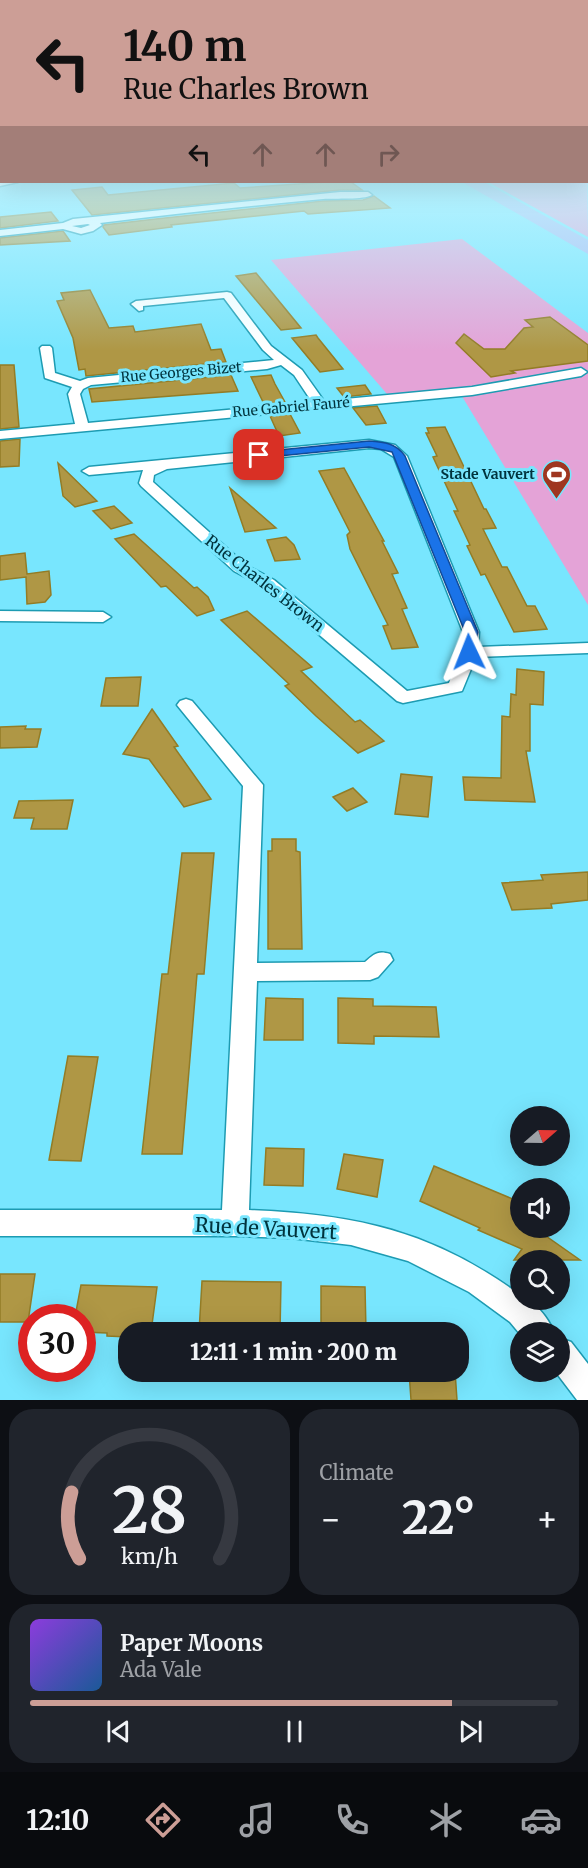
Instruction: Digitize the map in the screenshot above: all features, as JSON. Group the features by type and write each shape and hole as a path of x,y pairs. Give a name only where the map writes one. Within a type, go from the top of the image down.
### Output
{"street":[{"path":"0,233 65,226 77,230 91,229 97,225 91,221 97,220"},
{"path":"139,308 136,303 227,295 267,348 298,374 320,405"},
{"path":"46,348 49,375 81,386 74,394 82,426"},
{"name":"Rue Georges Bizet","path":"81,386 102,379 267,365 282,361"},
{"name":"Rue Gabriel Fauré","path":"0,435 472,391 580,372"},
{"name":"Rue Charles Brown","path":"89,471 369,444 384,445 395,450 400,456 471,632 469,652 456,687 403,697 268,583 240,568 146,483 147,473 164,465 178,463"},
{"path":"0,616 104,617"},
{"path":"469,652 588,648"},
{"path":"186,705 253,785 235,1223"},
{"path":"246,972 370,971 382,960"},
{"name":"Rue de Vauvert","path":"0,1223 235,1223 291,1225 351,1232 413,1249 478,1282 520,1312 530,1322"},
{"path":"570,1366 588,1389"}],"shaded area":[{"path":"558,220 588,220 588,237"},
{"name":"Stade Vauvert","path":"462,239 588,333 588,605 457,388 387,394 271,260"}],"water":[{"path":"529,220 553,220 588,240 588,254"}],"building":[{"path":"0,220 58,221 0,228"},
{"path":"147,220 215,220 109,235 104,225"},
{"path":"63,231 70,241 0,245 0,238"},
{"path":"256,273 301,328 281,330 236,276"},
{"path":"90,290 109,328 133,326 135,332 201,324 211,350 221,349 226,362 86,376 85,369 79,370 73,338 57,301 64,300 61,293"},
{"path":"550,317 588,345 588,361 511,371 515,373 491,377 456,343 464,334 484,349 505,349 524,328 533,327 525,320"},
{"path":"316,335 343,369 320,372 292,338"},
{"path":"0,365 14,365 19,427 0,429"},
{"path":"231,375 238,391 92,402 89,389"},
{"path":"271,375 285,402 264,404 251,377"},
{"path":"365,385 371,394 344,397 337,388"},
{"path":"377,406 386,423 366,425 353,408"},
{"path":"290,414 300,433 279,436 270,416"},
{"path":"445,427 484,509 496,528 483,529 502,567 507,567 527,606 535,606 547,629 514,632 485,574 481,575 467,546 470,545 454,511 458,511 433,457 437,456 426,433 429,433 427,428"},
{"path":"20,439 19,466 0,467 0,441"},
{"path":"58,463 97,501 75,507 63,496"},
{"path":"344,468 384,541 382,541 398,573 392,574 407,608 402,609 418,647 392,649 383,626 388,625 350,549 347,535 350,532 319,471"},
{"path":"230,488 276,528 245,532"},
{"path":"114,506 132,523 111,529 93,511"},
{"path":"134,534 194,588 197,587 208,597 214,610 197,616 166,586 161,587 115,539"},
{"path":"286,537 294,545 300,559 275,561 267,540"},
{"path":"25,553 27,574 49,571 51,595 45,602 27,604 26,577 0,580 0,556"},
{"path":"247,611 312,667 301,671 355,722 360,720 384,741 358,753 316,716 285,686 289,684 221,620"},
{"path":"517,669 544,672 543,705 530,704 530,751 526,751 535,802 465,800 463,777 501,778 502,716 510,717 511,694 516,695"},
{"path":"141,677 138,706 101,706 106,678"},
{"path":"152,709 178,746 174,747 211,799 184,807 149,759 123,754"},
{"path":"26,726 25,729 41,729 37,747 0,748 0,727"},
{"path":"401,774 432,777 428,817 395,814"},
{"path":"353,788 367,802 347,811 333,797"},
{"path":"73,800 67,829 31,829 34,818 14,818 19,801"},
{"path":"272,839 296,839 296,851 300,852 302,949 268,949 268,851 272,851"},
{"path":"182,853 214,853 204,974 197,974 182,1154 142,1154 162,974 168,974"},
{"path":"588,872 588,900 551,904 552,908 512,910 502,883 543,880 541,875"},
{"path":"266,998 303,999 303,1040 264,1040"},
{"path":"338,998 373,999 373,1006 436,1007 439,1037 374,1036 374,1044 338,1043"},
{"path":"68,1056 98,1057 81,1161 49,1160"},
{"path":"266,1148 304,1149 303,1186 264,1185"},
{"path":"344,1154 383,1160 377,1197 337,1189"},
{"path":"434,1166 510,1198 510,1238 549,1238 566,1250 521,1250 478,1230 480,1228 420,1201"},
{"path":"570,1253 580,1260 570,1260"},
{"path":"0,1274 35,1274 31,1304 18,1304 18,1322 0,1322"},
{"path":"202,1281 281,1282 280,1322 200,1322"},
{"path":"81,1285 157,1287 152,1322 118,1322 118,1336 96,1333 96,1304 77,1304"},
{"path":"321,1286 365,1287 366,1322 321,1322"},
{"path":"410,1382 456,1382 457,1400 411,1400"}],"place":[{"name":"Stade Vauvert","path":"556,500"}],"route":[{"path":"259,455 369,444 384,445 395,450 400,456 471,632 469,652"}]}
